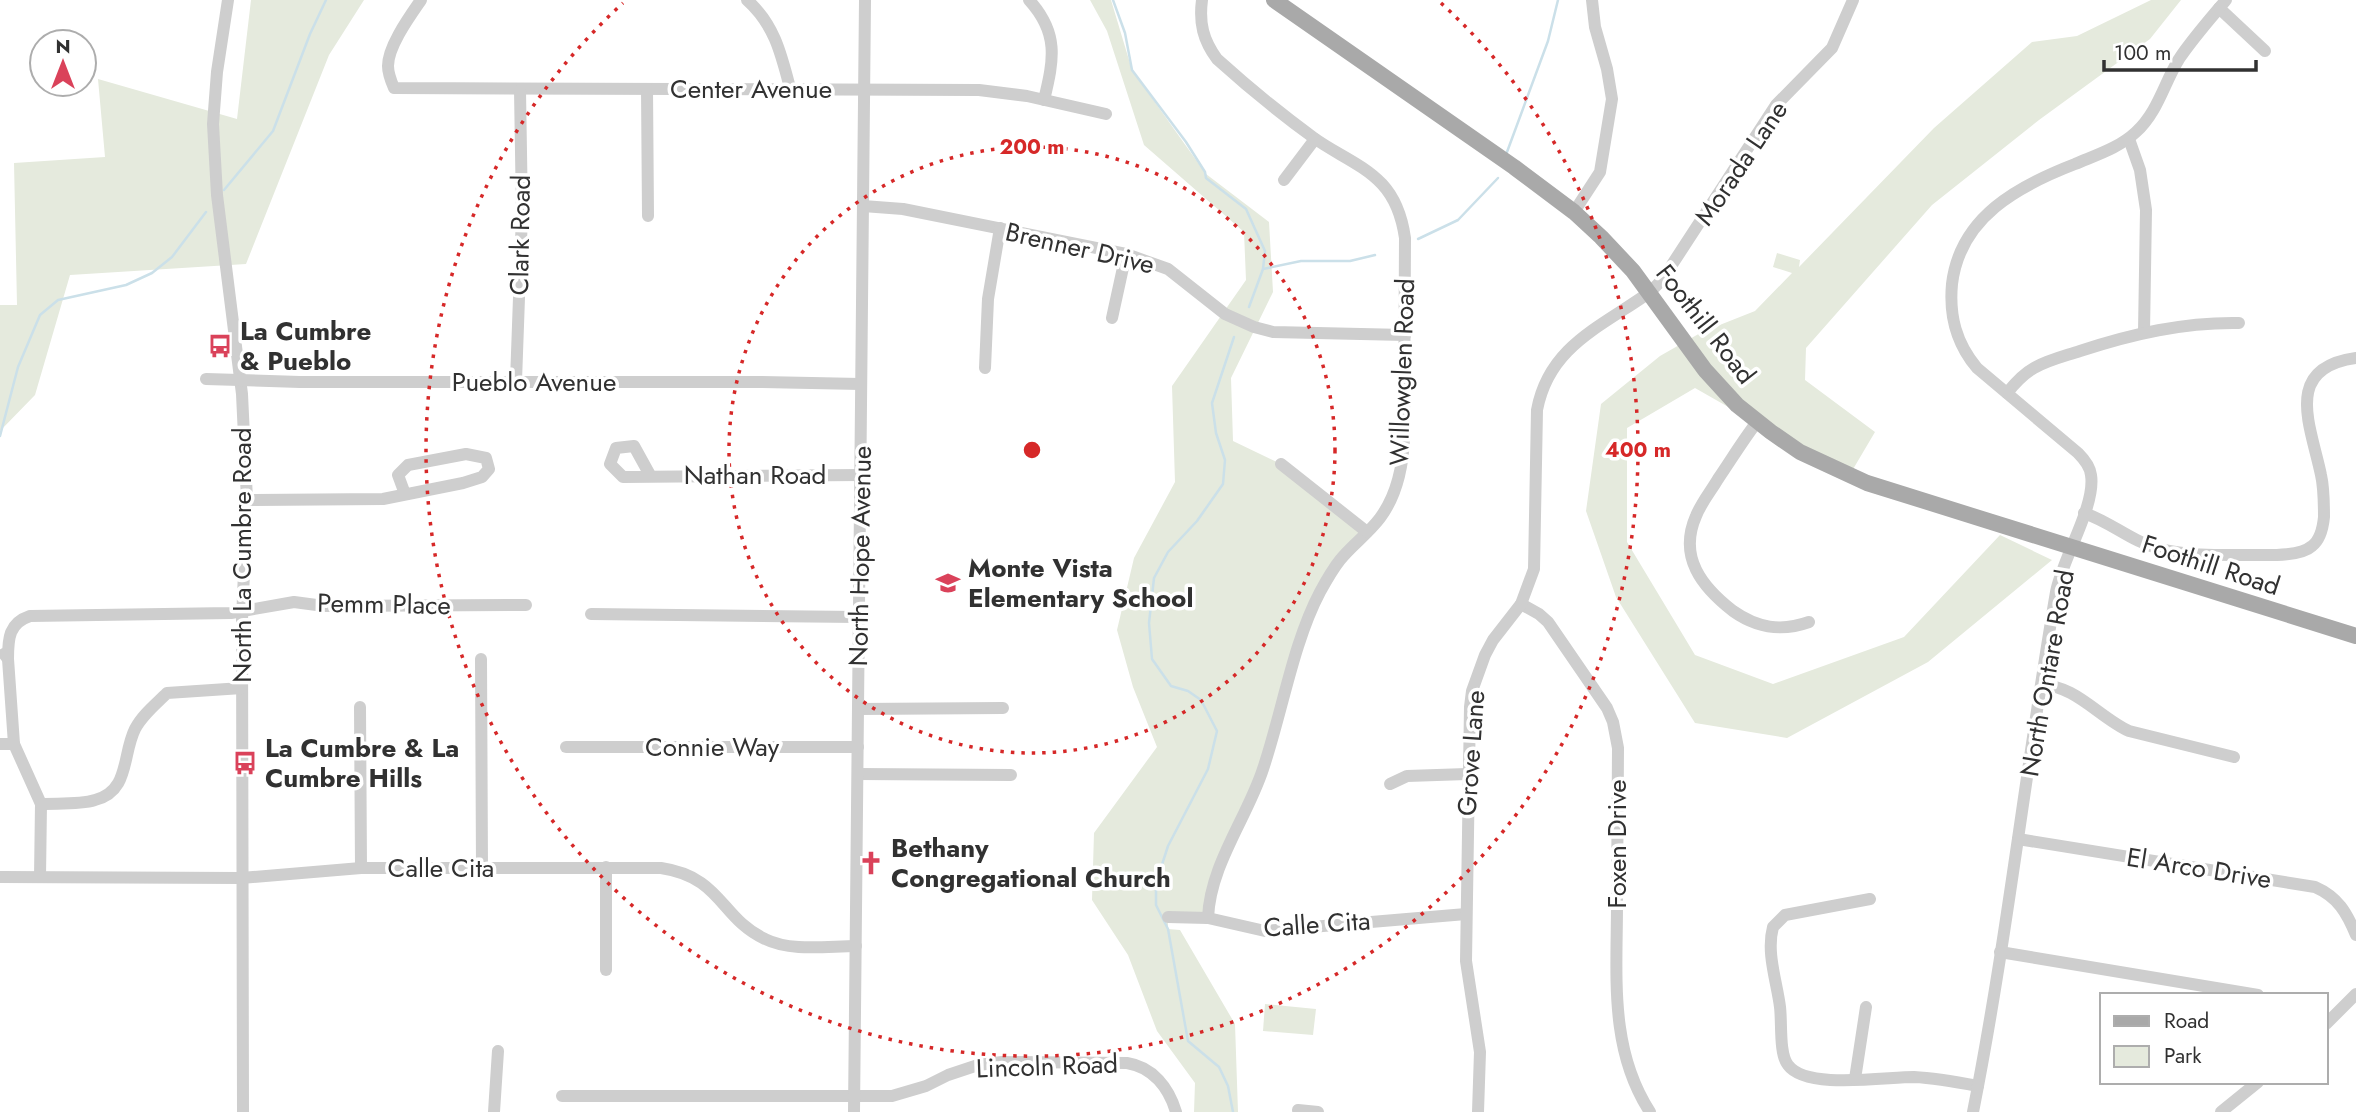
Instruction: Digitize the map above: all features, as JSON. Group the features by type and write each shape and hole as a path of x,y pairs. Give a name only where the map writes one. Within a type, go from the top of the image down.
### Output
{"main road":[{"name":"Foothill Road","path":"1274,0 1507,162 1574,212 1615,251 1650,292 1704,370 1737,405 1810,457 1867,483 2356,636"}],"street":[{"name":"North La Cumbre Road","path":"228,0 217,72 213,124 218,202 240,380 247,500 242,611 243,1112"},
{"name":"Center Avenue","path":"421,0 389,55 389,75 394,88 979,90 1003,92 1107,114"},
{"path":"747,0 773,32 790,88"},
{"name":"North Hope Avenue","path":"854,1112 865,0"},
{"path":"1029,0 1042,16 1051,39 1052,68 1044,100"},
{"name":"Willowglen Road","path":"1202,0 1203,33 1217,60 1315,139 1380,182 1395,202 1404,225 1405,238 1404,438 1401,470 1381,517 1330,574 1307,622 1263,770 1219,872 1208,906 1208,918"},
{"path":"1574,212 1600,172 1612,99 1595,27 1592,0"},
{"name":"Morada Lane","path":"1650,292 1662,280 1776,105 1832,48 1853,0"},
{"path":"2222,4 2264,51"},
{"name":"North Ontare Road","path":"1973,1112 2057,589 2084,513 2092,481 2087,463 2078,453 1969,359 1954,326 1951,307 1953,276 1963,244 1981,219 2018,190 2050,173 2113,149 2129,139 2148,120 2178,61 2222,4"},
{"path":"647,89 648,216"},
{"name":"Clark Road","path":"516,381 522,214 520,90"},
{"path":"1284,180 1315,139"},
{"path":"2129,139 2140,170 2146,210 2144,332"},
{"name":"Brenner Drive","path":"863,206 903,209 1126,254 1168,269 1226,314 1254,327 1286,334 1405,335"},
{"path":"985,368 988,299 1000,229"},
{"path":"1112,318 1126,254"},
{"name":"Grove Lane","path":"1478,1112 1480,1052 1468,979 1466,914 1470,707 1478,670 1493,640 1521,604 1531,580 1535,559 1536,410 1546,378 1572,346 1650,292"},
{"path":"2007,393 2018,380 2036,367 2100,344 2144,332 2188,325 2239,323"},
{"path":"2084,513 2152,547 2187,554 2288,554 2310,548 2320,535 2324,512 2322,477 2308,417 2308,392 2312,380 2323,368 2344,359 2356,358"},
{"name":"Pueblo Avenue","path":"206,379 319,382 861,384"},
{"path":"1758,422 1697,514 1691,534 1692,559 1706,588 1747,620 1770,628 1784,629 1809,622"},
{"path":"247,500 363,500 405,494 482,477 489,469 486,457 466,454 408,466 398,475 405,494"},
{"path":"1282,464 1367,532"},
{"name":"Nathan Road","path":"650,475 860,475"},
{"name":"Pemm Place","path":"41,804 15,744 4,654 10,631 15,624 30,616 164,615 242,611 294,603 324,606 526,605"},
{"name":"Foxen Drive","path":"1521,604 1548,622 1607,708 1613,722 1618,748 1618,1014 1625,1059 1650,1112"},
{"path":"591,614 858,617"},
{"path":"481,659 482,868"},
{"path":"2041,685 2051,685 2074,695 2114,724 2129,731 2234,757"},
{"path":"40,877 41,804 92,802 110,792 123,775 139,721 167,693 242,688"},
{"path":"360,707 361,868"},
{"path":"858,709 1003,708"},
{"path":"0,744 15,744"},
{"name":"Connie Way","path":"566,747 858,747"},
{"path":"858,774 1011,775"},
{"path":"1390,784 1407,776 1467,774"},
{"name":"El Arco Drive","path":"2018,839 2315,887 2334,897 2342,905 2356,935"},
{"path":"606,867 606,970"},
{"name":"Calle Cita","path":"0,877 241,878 361,868 661,868 684,873 709,887 752,932 776,944 856,946"},
{"path":"1870,899 1785,915 1776,922 1771,933 1786,1064 1807,1077 1833,1080 1916,1077 1978,1086"},
{"name":"Calle Cita","path":"1168,917 1208,918 1265,931 1466,914"},
{"path":"2000,953 2246,993"},
{"path":"2328,1019 2356,994"},
{"path":"1855,1079 1866,1007"},
{"path":"494,1112 498,1051"},
{"name":"Lincoln Road","path":"562,1096 892,1096 978,1065 1002,1062 1127,1063 1142,1067 1158,1079 1169,1094 1176,1112"},
{"path":"2221,1112 2256,1084"},
{"path":"1298,1110 1318,1112"}],"green space":[{"path":"251,0 364,0 329,55 246,264 70,275 35,395 0,431 0,305 17,305 14,163 105,157 98,79 237,119"},
{"path":"1090,0 1111,0 1132,70 1206,174 1269,222 1273,292 1231,378 1233,441 1281,464 1367,532 1318,595 1263,770 1227,849 1208,918 1168,917 1168,929 1180,930 1235,1024 1238,1112 1194,1112 1195,1083 1157,1031 1128,955 1092,900 1094,833 1157,747 1133,687 1117,630 1134,558 1175,482 1172,386 1246,280 1244,232 1144,145 1107,31"},
{"path":"2151,0 2181,0 2150,39 2039,120 1932,205 1806,348 1805,380 1875,432 1849,476 1695,388 1627,428 1627,542 1695,655 1773,684 1904,637 2000,535 2052,560 1928,662 1787,738 1695,723 1616,597 1586,511 1601,404 1660,356 1702,332 1755,311 1792,273 1773,267 1777,253 1800,260 1799,267 1934,128 2032,42 2077,36"},
{"path":"1265,1004 1316,1009 1313,1035 1263,1031"}],"waterway":[{"path":"224,190 273,131 326,0"},
{"path":"1113,0 1125,33 1132,70 1186,142 1206,178 1246,209 1265,251 1263,269 1249,307"},
{"path":"1507,152 1548,41 1558,0"},
{"path":"1418,239 1458,220 1498,178"},
{"path":"0,436 18,367 40,315 58,300 126,285 152,273 172,257 206,212"},
{"path":"1263,269 1301,261 1350,261 1375,255"},
{"path":"1233,1112 1228,1086 1219,1067 1188,1041 1168,929 1156,905 1156,883 1168,846 1208,769 1217,731 1201,700 1188,691 1171,686 1152,659 1149,623 1154,578 1168,552 1197,521 1223,484 1225,460 1216,433 1212,403 1234,337"}],"place":[{"name":"La Cumbre & Pueblo","path":"220,346"},
{"name":"Monte Vista Elementary School","path":"948,583"},
{"name":"La Cumbre & La Cumbre Hills","path":"245,763"},
{"name":"Bethany Congregational Church","path":"871,863"}]}
